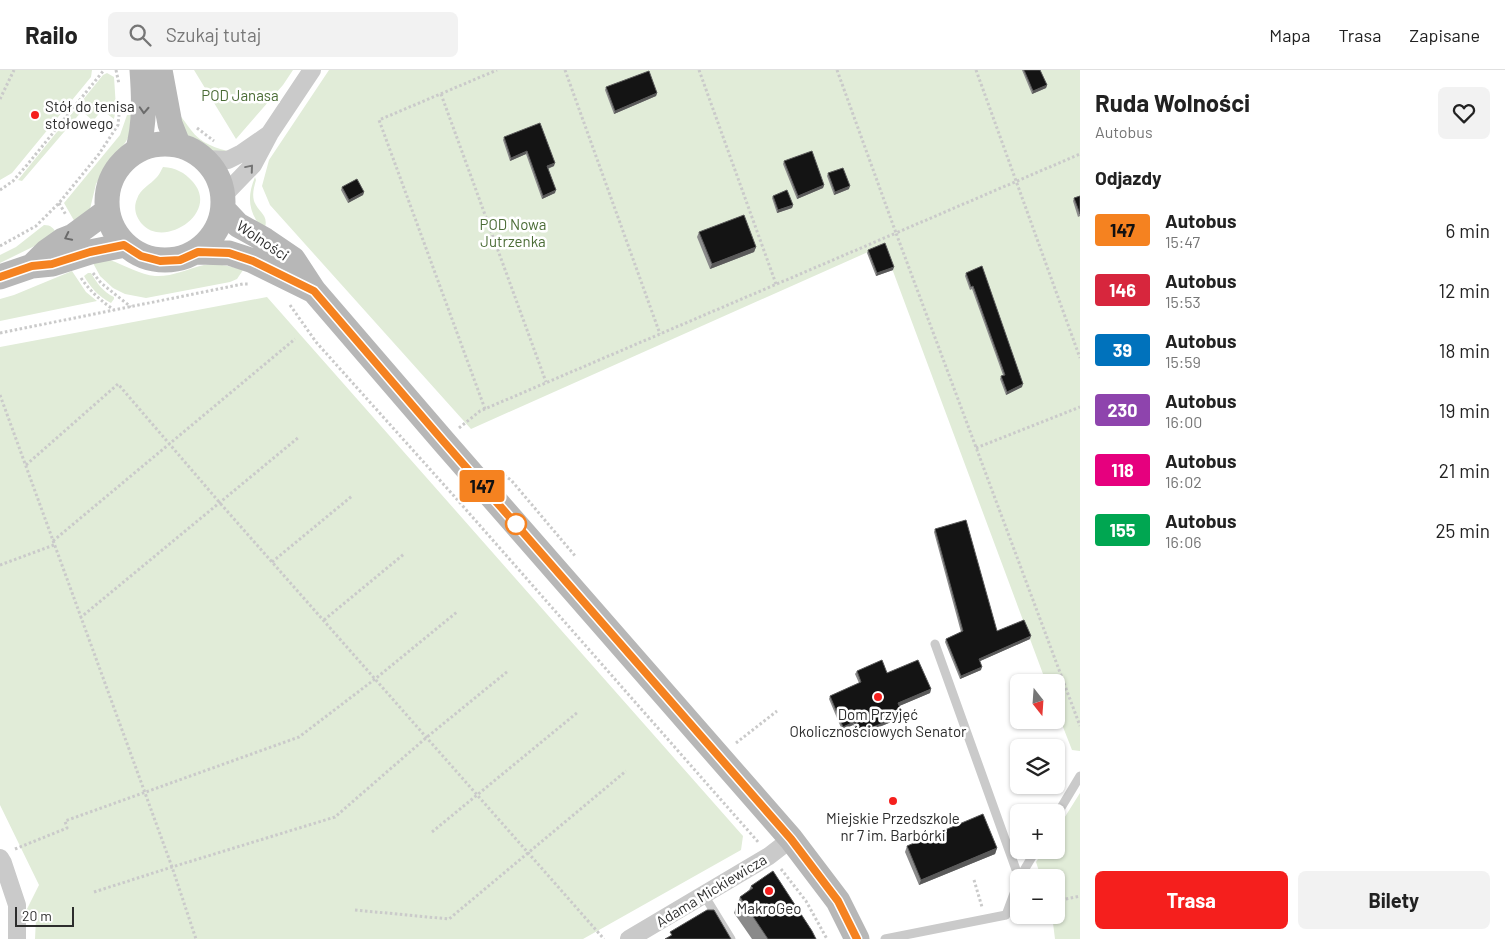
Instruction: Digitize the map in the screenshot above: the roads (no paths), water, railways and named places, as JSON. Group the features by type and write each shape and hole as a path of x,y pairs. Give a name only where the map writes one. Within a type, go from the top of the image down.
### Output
{"street":[{"path":"142,70 144,98 142,133 138,149 114,173 107,191 107,210 113,229 124,245 141,256 160,261 180,260 198,252 213,239 223,203 253,165 270,133 312,70"},
{"path":"160,70 170,124 178,144"},
{"path":"206,160 228,160 270,133"},
{"path":"138,149 162,143 178,144 199,153 217,176 223,203"},
{"name":"Wolności","path":"223,203 238,225 293,259 314,291 791,839 838,901 857,939"},
{"path":"32,266 46,252 63,240 73,236 107,210"},
{"path":"0,278 32,266 52,264 90,252 124,245"},
{"path":"198,252 229,253 253,261 314,291"},
{"name":"Adama Mickiewicza","path":"629,939 770,856 791,839"},
{"path":"4,858 17,905 17,939"}],"lane":[{"path":"935,644 1016,869"},
{"path":"1063,804 1080,776"},
{"path":"704,894 731,939"},
{"path":"886,939 1006,915 1010,904"}],"place":[{"name":"Stół do tenisa stołowego","path":"35,115"},
{"name":"Dom Przyjęć Okolicznościowych Senator","path":"878,697"},
{"name":"Miejskie Przedszkole nr 7 im. Barbórki","path":"893,801"},
{"name":"MakroGeo","path":"769,891"}],"park label":[{"name":"POD Janasa","path":"240,95"},
{"name":"POD Nowa Jutrzenka","path":"513,232"}]}
